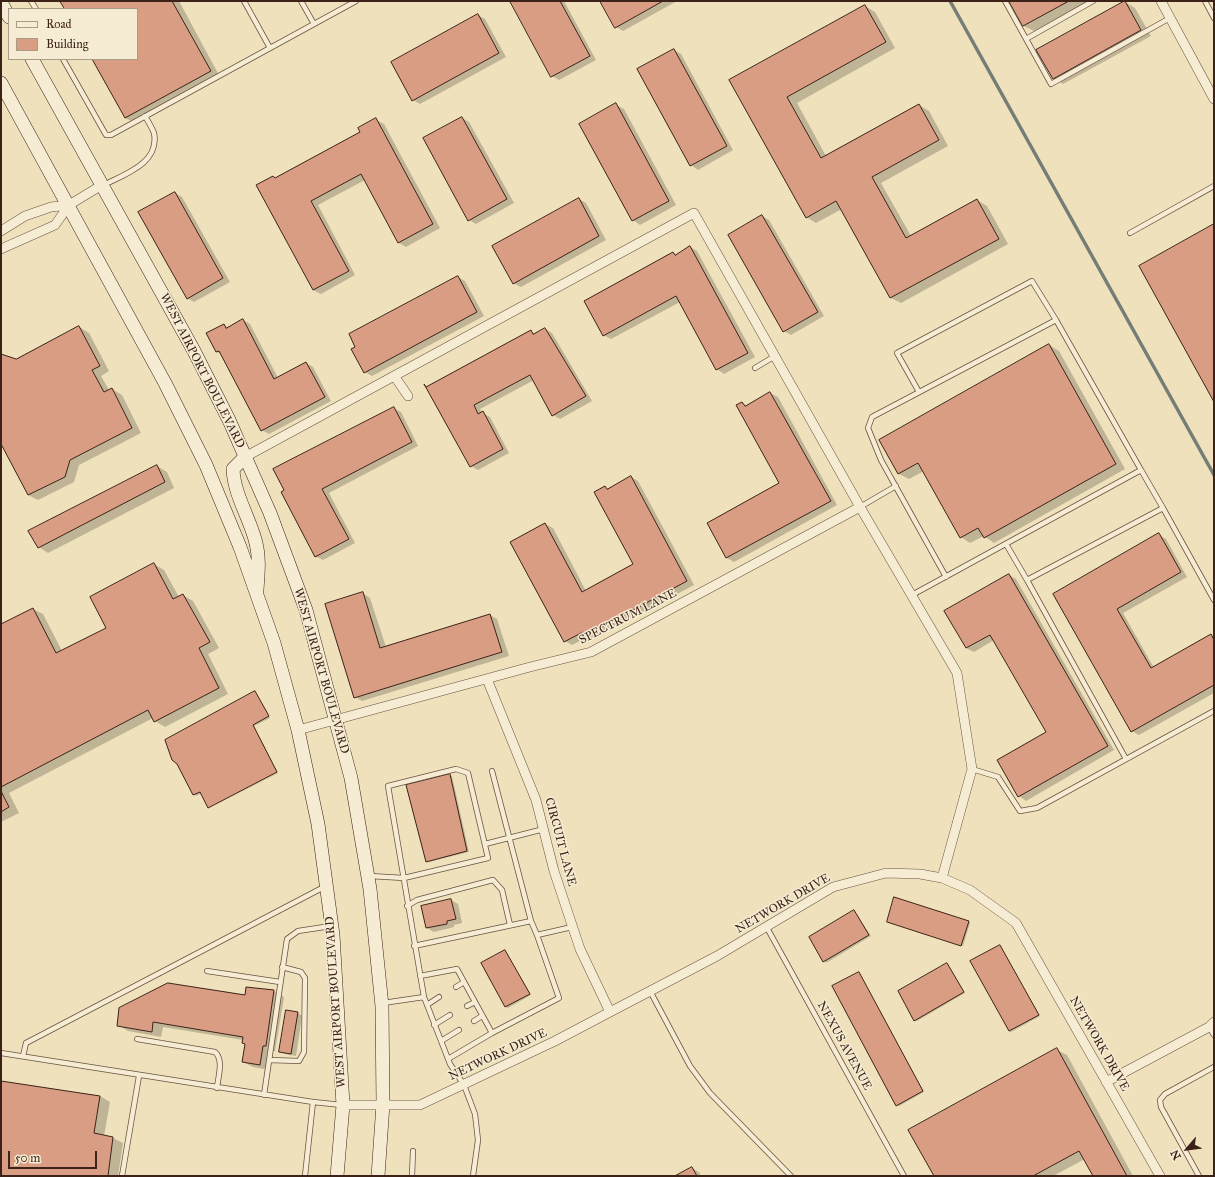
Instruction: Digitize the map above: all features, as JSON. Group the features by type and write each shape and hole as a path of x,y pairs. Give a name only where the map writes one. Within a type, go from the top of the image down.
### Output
{"main road":[{"path":"1,2 8,15"},
{"name":"WEST AIRPORT BOULEVARD","path":"33,60 194,351 270,513 306,610 351,778 368,876 381,1004 383,1104 378,1176"},
{"name":"WEST AIRPORT BOULEVARD","path":"1,83 165,383 206,465 240,547 274,643 298,730 318,824 332,926 343,1105 337,1176"},
{"path":"245,457 233,469 234,483 256,543 259,562 256,594"}],"street":[{"path":"1161,1 1214,99"},
{"path":"1,231 25,216 51,207 69,205 102,186"},
{"path":"1,249 55,225 69,205"},
{"path":"245,457 395,377 694,213 860,507 957,673 972,770 942,878"},
{"path":"395,377 408,396"},
{"name":"SPECTRUM LANE","path":"298,730 487,678 591,652 860,507"},
{"name":"CIRCUIT LANE","path":"487,678 536,800 554,871 580,949 610,1012"},
{"name":"NETWORK DRIVE","path":"343,1105 383,1104 420,1106 555,1041 717,956 833,887 886,873 920,874 942,878 970,890 1016,923 1160,1176"},
{"path":"1106,1082 1211,1024"}],"lane":[{"path":"244,1 270,48"},
{"path":"301,1 314,24"},
{"path":"65,60 106,135 111,135 356,1"},
{"path":"1005,1 1051,84 1170,18"},
{"path":"1026,39 1093,1"},
{"path":"1205,1 1214,18"},
{"path":"102,186 139,167 148,158 154,146 154,132 145,116"},
{"path":"1130,233 1214,186"},
{"path":"919,392 898,353 1032,281 1056,320 1214,600"},
{"path":"946,577 881,460 868,428 872,417 1056,320"},
{"path":"755,368 775,356"},
{"path":"912,595 1141,470"},
{"path":"860,507 896,486"},
{"path":"1027,580 1162,508"},
{"path":"1006,544 1126,759"},
{"path":"972,770 998,777 1020,811 1037,808 1214,710"},
{"path":"368,876 404,878 488,858 468,773 456,770 388,786 404,878 407,906 424,997 448,1059 464,1084 475,1114 478,1140 473,1176"},
{"path":"448,1059 492,1033 559,998 531,921 492,771"},
{"path":"485,844 544,829"},
{"path":"407,906 418,900 493,880 502,890 510,925"},
{"path":"23,1056 26,1043 326,886"},
{"path":"414,946 531,921"},
{"path":"264,1095 287,939 298,931 332,926"},
{"name":"NEXUS AVENUE","path":"766,926 904,1176"},
{"path":"537,935 572,927"},
{"path":"269,1060 294,1062 302,1057 304,1052 305,978 301,972 282,967"},
{"path":"420,976 457,969 492,1033"},
{"path":"206,971 280,982"},
{"path":"456,987 464,982"},
{"path":"650,991 690,1066 710,1093 791,1176"},
{"path":"381,1004 424,997"},
{"path":"427,1005 439,997"},
{"path":"467,1006 475,1002"},
{"path":"434,1025 450,1015"},
{"path":"474,1020 482,1016"},
{"path":"1211,1024 1214,1035"},
{"path":"441,1041 459,1030"},
{"path":"137,1038 215,1052 219,1057 220,1062 217,1088"},
{"path":"1,1053 217,1088 343,1105"},
{"path":"1199,1176 1161,1107 1160,1100 1165,1094 1214,1067"},
{"path":"122,1176 139,1076"},
{"path":"305,1176 313,1102"},
{"path":"412,1176 413,1151"}],"building":[{"path":"60,1 172,1 211,71 125,118 93,60 138,60 138,8 64,8"},
{"path":"510,1 560,1 590,56 551,77"},
{"path":"600,1 663,1 615,28"},
{"path":"1009,1 1069,1 1023,26"},
{"path":"1125,1 1141,30 1053,79 1036,50"},
{"path":"865,5 886,42 787,97 821,158 919,104 939,140 872,177 906,238 977,199 999,239 890,298 836,201 806,218 729,80"},
{"path":"478,14 499,53 412,101 391,62"},
{"path":"674,49 727,146 690,166 637,69"},
{"path":"616,103 669,201 632,221 579,124"},
{"path":"462,117 507,199 468,221 423,138"},
{"path":"376,118 433,224 398,243 361,174 311,201 349,271 313,290 256,185 273,176 275,178 360,132 358,128"},
{"path":"175,192 223,278 187,299 138,212"},
{"path":"579,198 599,236 513,284 492,246"},
{"path":"762,215 818,312 783,332 728,235"},
{"path":"1214,224 1214,402 1139,266"},
{"path":"690,246 748,353 716,370 676,296 603,336 584,301 673,252 675,255"},
{"path":"458,276 477,312 364,373 351,349 355,347 349,334"},
{"path":"243,319 274,379 306,362 325,397 261,431 219,351 216,352 206,333 224,324 226,328"},
{"path":"79,326 100,366 92,370 104,392 112,388 132,428 70,460 65,477 28,495 1,444 1,354 16,359"},
{"path":"545,328 586,396 552,416 530,375 474,405 478,414 483,411 503,449 470,467 424,384 426,387 531,330 533,334"},
{"path":"1049,344 1116,464 984,538 978,528 960,538 918,463 898,474 879,440"},
{"path":"770,392 831,501 726,558 707,523 779,483 736,405 742,402 745,406"},
{"path":"394,407 412,442 322,489 349,539 315,557 281,492 284,490 273,469"},
{"path":"157,465 165,482 38,548 28,531"},
{"path":"631,476 687,581 585,636 583,632 564,642 510,542 545,523 582,592 633,564 594,492 605,486 607,489"},
{"path":"1159,533 1181,572 1117,609 1151,668 1211,634 1214,640 1214,685 1131,732 1053,594"},
{"path":"154,563 173,599 183,594 210,642 199,648 219,688 154,722 148,710 1,787 1,624 33,608 56,653 106,628 90,597"},
{"path":"1009,574 1108,746 1018,797 997,760 1046,732 990,635 966,648 944,611"},
{"path":"363,592 380,648 490,614 502,652 354,698 325,604"},
{"path":"255,691 269,716 253,725 277,772 208,808 200,792 193,795 177,764 172,760 165,740"},
{"path":"450,774 467,851 426,862 406,785"},
{"path":"1,791 9,807 1,812"},
{"path":"894,897 969,921 961,946 887,922"},
{"path":"451,899 456,919 447,921 447,924 426,928 421,906"},
{"path":"854,910 869,935 823,962 809,937"},
{"path":"1000,945 1039,1015 1009,1031 970,961"},
{"path":"505,950 530,994 505,1007 481,963"},
{"path":"947,963 964,992 914,1021 898,991"},
{"path":"859,972 923,1091 896,1106 832,986"},
{"path":"168,983 245,995 246,987 274,990 266,1046 263,1046 260,1065 242,1062 245,1044 242,1043 243,1037 153,1022 152,1032 117,1026 119,1008"},
{"path":"286,1010 298,1012 291,1054 279,1052"},
{"path":"1057,1048 1127,1176 1093,1176 1079,1151 1033,1176 934,1176 908,1130"},
{"path":"1,1081 100,1096 94,1133 113,1137 108,1176 1,1176"},
{"path":"692,1167 697,1176 675,1176"}],"waterway":[{"path":"950,1 1214,475"}]}
